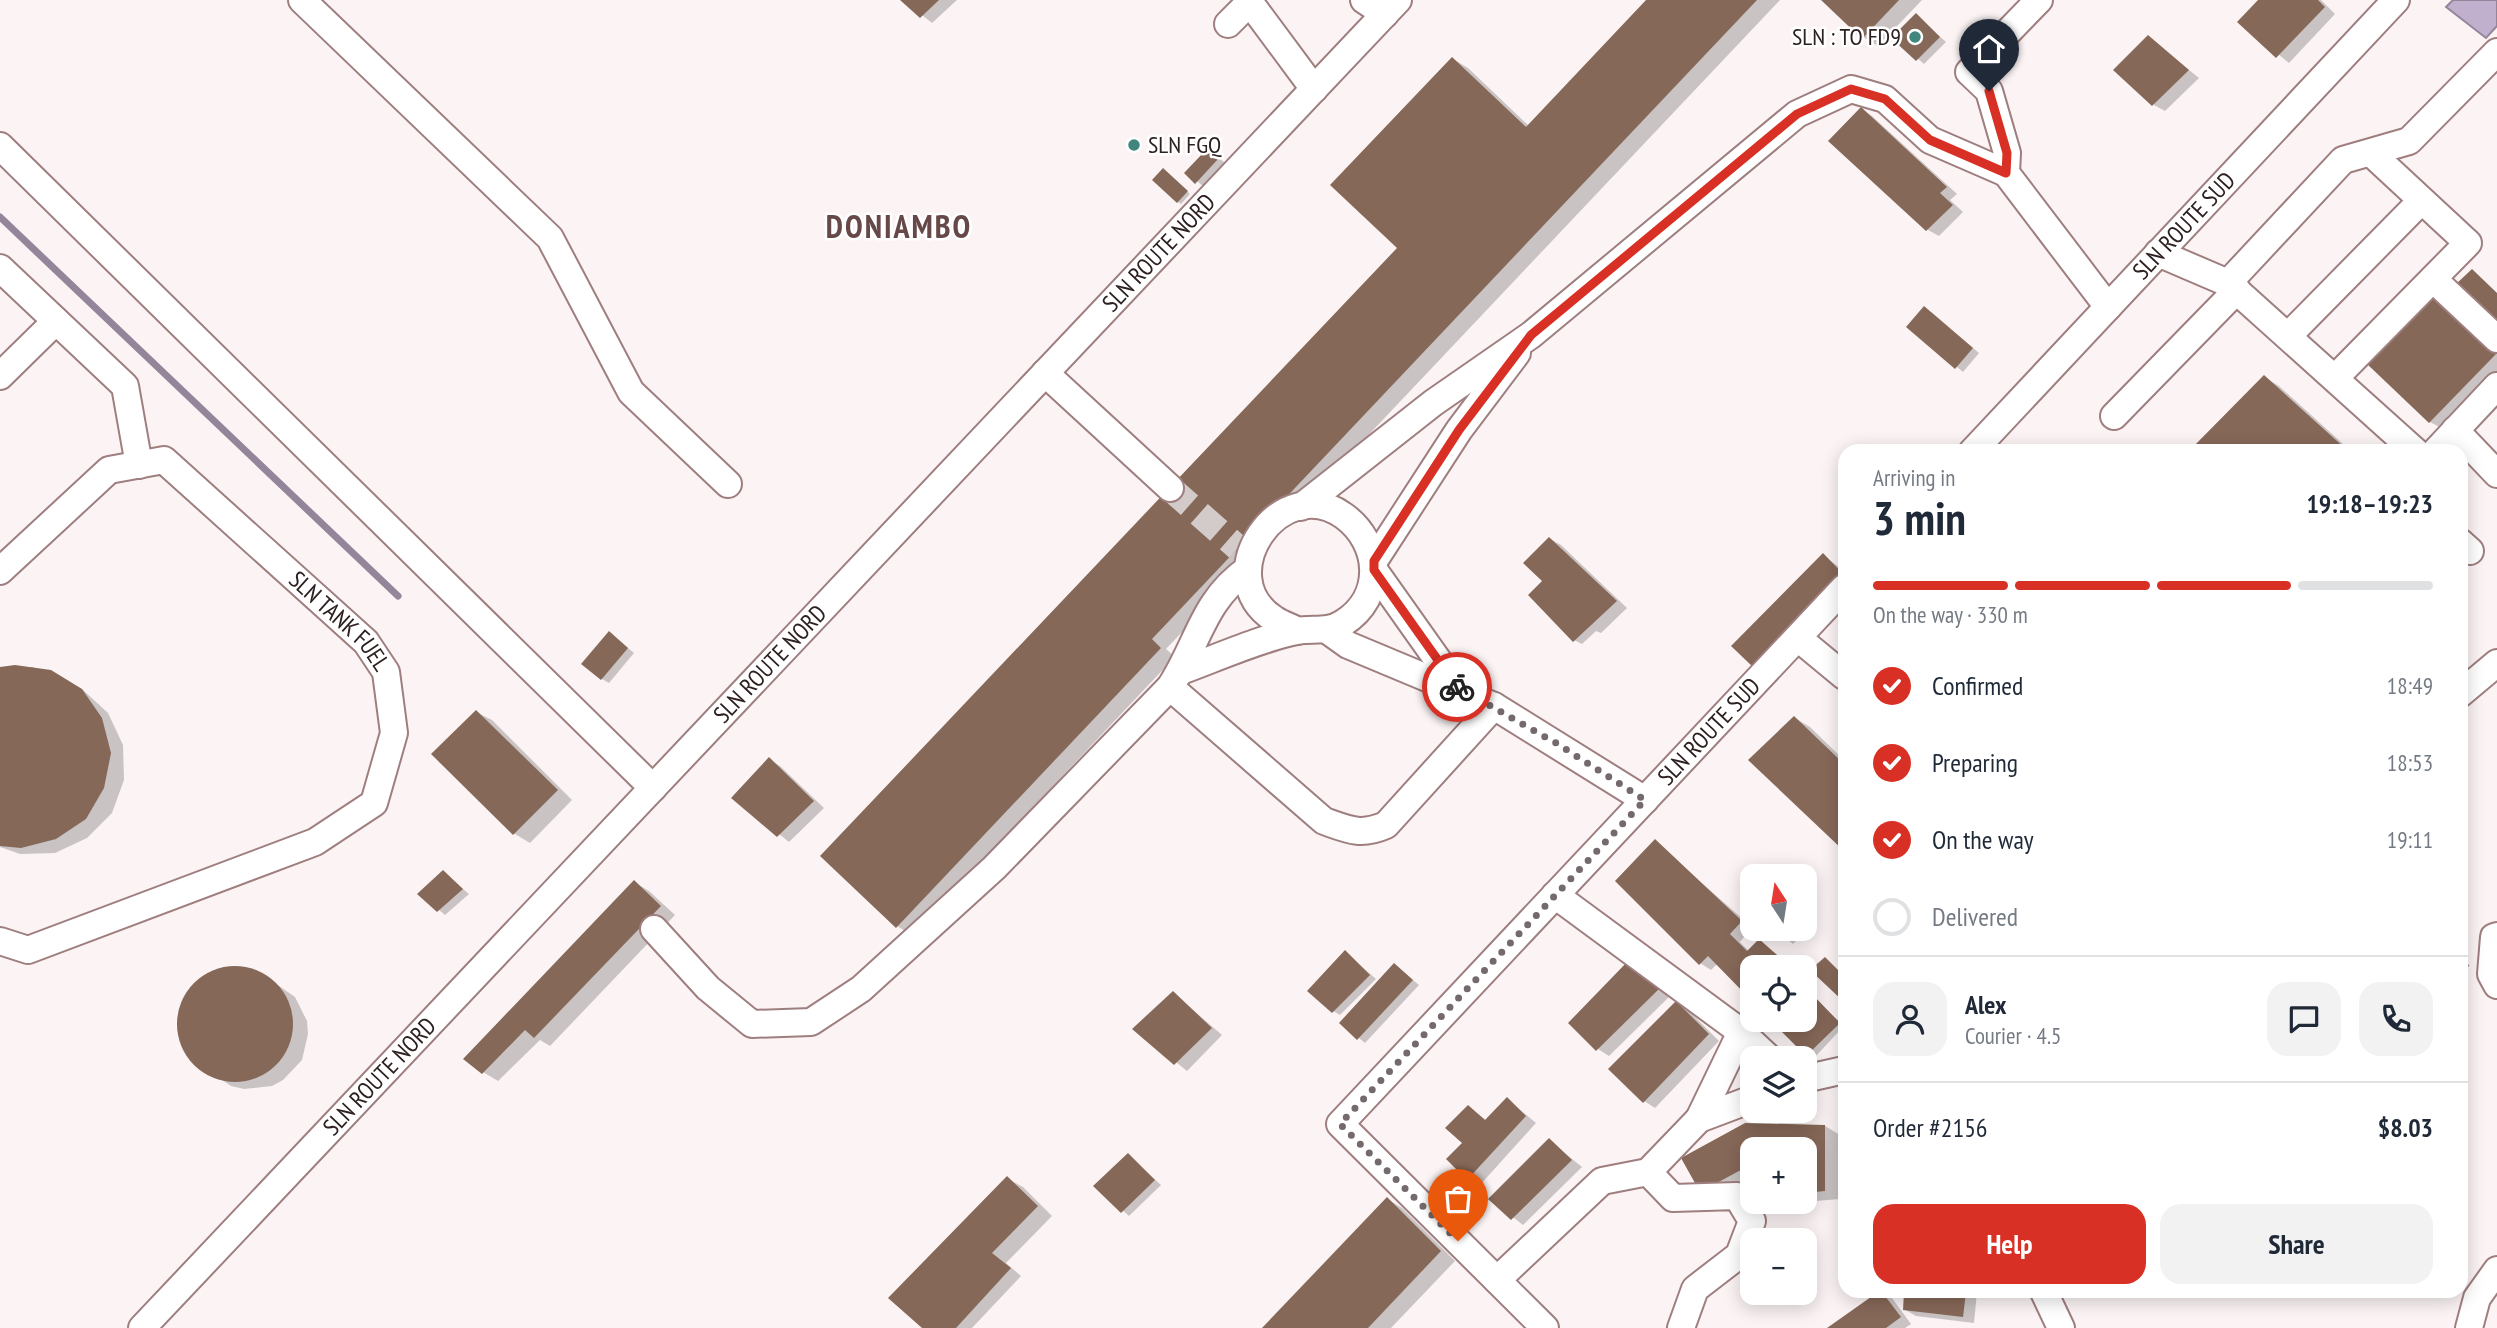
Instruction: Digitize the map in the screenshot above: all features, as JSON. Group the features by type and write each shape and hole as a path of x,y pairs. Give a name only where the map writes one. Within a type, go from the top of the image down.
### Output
{"street":[{"path":"302,0 550,238 631,392 728,484"},
{"path":"2039,0 1969,72 1989,91 2007,163 2108,307"},
{"name":"SLN ROUTE SUD","path":"1980,444 2396,0"},
{"path":"1228,23 1249,1 1314,89"},
{"name":"SLN ROUTE NORD","path":"142,1328 1314,89 1382,5"},
{"path":"2114,416 2343,160 2409,141 2497,52"},
{"path":"1301,507 1433,403 1531,335 1797,114 1851,89 1885,99 1930,140 2007,163"},
{"path":"0,146 653,788"},
{"path":"2335,378 2468,243 2371,153"},
{"path":"2288,336 2421,201"},
{"path":"2158,253 2232,287 2407,444"},
{"path":"0,268 125,386 139,465"},
{"path":"2433,279 2497,339"},
{"path":"0,376 56,321"},
{"path":"1176,679 1298,631 1327,630 1342,624 1366,601 1374,565 1459,430 1531,335"},
{"path":"1045,373 1170,488"},
{"path":"2441,444 2497,386"},
{"path":"2455,429 2497,474"},
{"name":"SLN TANK FUEL","path":"0,570 109,470 164,460 366,642 386,672 394,733 374,803 315,842 28,950 0,941"},
{"path":"654,929 708,988 752,1024 811,1022 861,989 966,894 1176,679 1199,625 1233,580 1245,556 1270,522 1284,512 1301,507 1321,507 1340,513 1356,525 1368,541 1374,565 1459,690"},
{"path":"1245,556 1254,597 1272,619 1298,631"},
{"name":"SLN ROUTE SUD","path":"1545,1328 1340,1124 1838,595"},
{"path":"1327,630 1349,645 1494,706 1645,800"},
{"path":"1798,638 1838,671"},
{"path":"2468,687 2497,663"},
{"path":"1176,679 1324,821 1348,830 1370,832 1386,825 1494,706"},
{"path":"1555,895 1740,1031"},
{"path":"2497,936 2494,937 2491,974 2497,985"},
{"path":"1497,1280 1602,1181 1648,1172 1699,1119 1741,1032 1756,1046"},
{"path":"1817,1076 1838,1071"},
{"path":"1699,1119 1740,1104"},
{"path":"1648,1172 1673,1198 1737,1196 1752,1221 1740,1255 1695,1289 1681,1328"},
{"path":"2469,1328 2477,1298 2497,1269"},
{"path":"2047,1298 2060,1328"}],"shaded area":[{"path":"2453,0 2497,0 2497,26 2486,38 2446,7"}],"building":[{"path":"900,0 939,0 920,18"},
{"path":"1646,0 1757,0 1152,639 1161,648 896,928 820,856 1397,248 1330,185 1452,57 1526,127"},
{"path":"1821,0 1899,0 1862,39"},
{"path":"2258,0 2318,0 2325,7 2276,58 2237,22"},
{"name":"SLN : TO FD9","path":"1916,13 1940,37 1916,61 1891,38"},
{"path":"2148,35 2189,70 2152,106 2113,70"},
{"path":"1861,107 1947,187 1940,193 1953,205 1926,231 1828,141"},
{"path":"1195,136 1219,158 1195,184 1184,173 1204,152 1192,140"},
{"path":"1163,168 1188,191 1177,203 1152,180"},
{"path":"2472,269 2497,293 2497,324 2455,285"},
{"path":"2434,292 2496,354 2429,423 2366,363"},
{"path":"1924,306 1973,348 1955,369 1906,327"},
{"path":"2264,375 2340,444 2196,444"},
{"path":"1549,537 1617,601 1573,642 1528,595 1542,581 1523,563"},
{"path":"1823,553 1838,569 1838,581 1754,668 1731,646"},
{"path":"609,631 628,648 601,680 581,664"},
{"path":"15,665 51,670 82,689 102,718 111,753 104,788 86,819 56,839 21,848 0,846 0,667"},
{"path":"476,710 558,790 513,835 431,754"},
{"path":"1794,716 1838,758 1838,845 1748,760"},
{"path":"769,757 814,801 777,837 731,798"},
{"path":"1655,839 1740,919 1740,923 1730,934 1747,951 1756,942 1762,942 1777,955 1740,955 1740,989 1708,956 1699,965 1615,881"},
{"path":"443,870 463,889 437,912 417,894"},
{"path":"634,880 661,906 534,1038 525,1030 482,1074 463,1059"},
{"path":"1345,950 1370,975 1332,1013 1307,991"},
{"path":"1825,957 1838,970 1838,996 1817,977 1817,964"},
{"path":"1631,958 1662,986 1596,1051 1568,1023"},
{"path":"1394,963 1413,980 1357,1040 1339,1023"},
{"path":"235,966 257,971 276,983 288,1002 293,1024 288,1046 276,1065 257,1077 235,1082 213,1077 194,1065 182,1046 177,1024 182,1002 194,983 213,971"},
{"path":"1173,991 1212,1028 1174,1065 1132,1029"},
{"path":"1817,999 1838,1021 1838,1025 1816,1046 1796,1046 1782,1032 1817,1032"},
{"path":"1676,1001 1709,1034 1643,1103 1608,1069"},
{"path":"1507,1097 1526,1116 1467,1180 1446,1159 1462,1143 1445,1128 1468,1105 1485,1120"},
{"path":"1745,1123 1825,1125 1825,1191 1817,1192 1817,1137 1740,1137 1740,1170 1700,1192 1681,1158"},
{"path":"1549,1138 1572,1160 1511,1220 1488,1199"},
{"path":"1128,1153 1155,1180 1121,1213 1093,1186"},
{"path":"1007,1176 1038,1206 992,1253 1011,1268 956,1328 922,1328 888,1298"},
{"path":"1387,1197 1441,1251 1368,1328 1262,1328"},
{"path":"1870,1298 1887,1298 1901,1317 1886,1328 1827,1328"},
{"path":"1904,1298 1965,1298 1963,1317 1903,1310"}],"waterway":[{"path":"0,217 398,596"}],"tunnel":[{"path":"1170,488 1238,548"}],"way so far":[{"path":"1457,687 1556,743 1614,783 1645,800 1340,1124 1458,1241"}],"place":[{"name":"SLN : TO FD9","path":"1915,37"},
{"name":"SLN FGQ","path":"1134,145"}],"district":[{"name":"DONIAMBO","path":"899,227"}],"route":[{"path":"1457,687 1374,570 1374,561 1459,430 1531,335 1797,114 1851,89 1885,99 1930,140 2006,173 2007,153 1989,91"}]}
